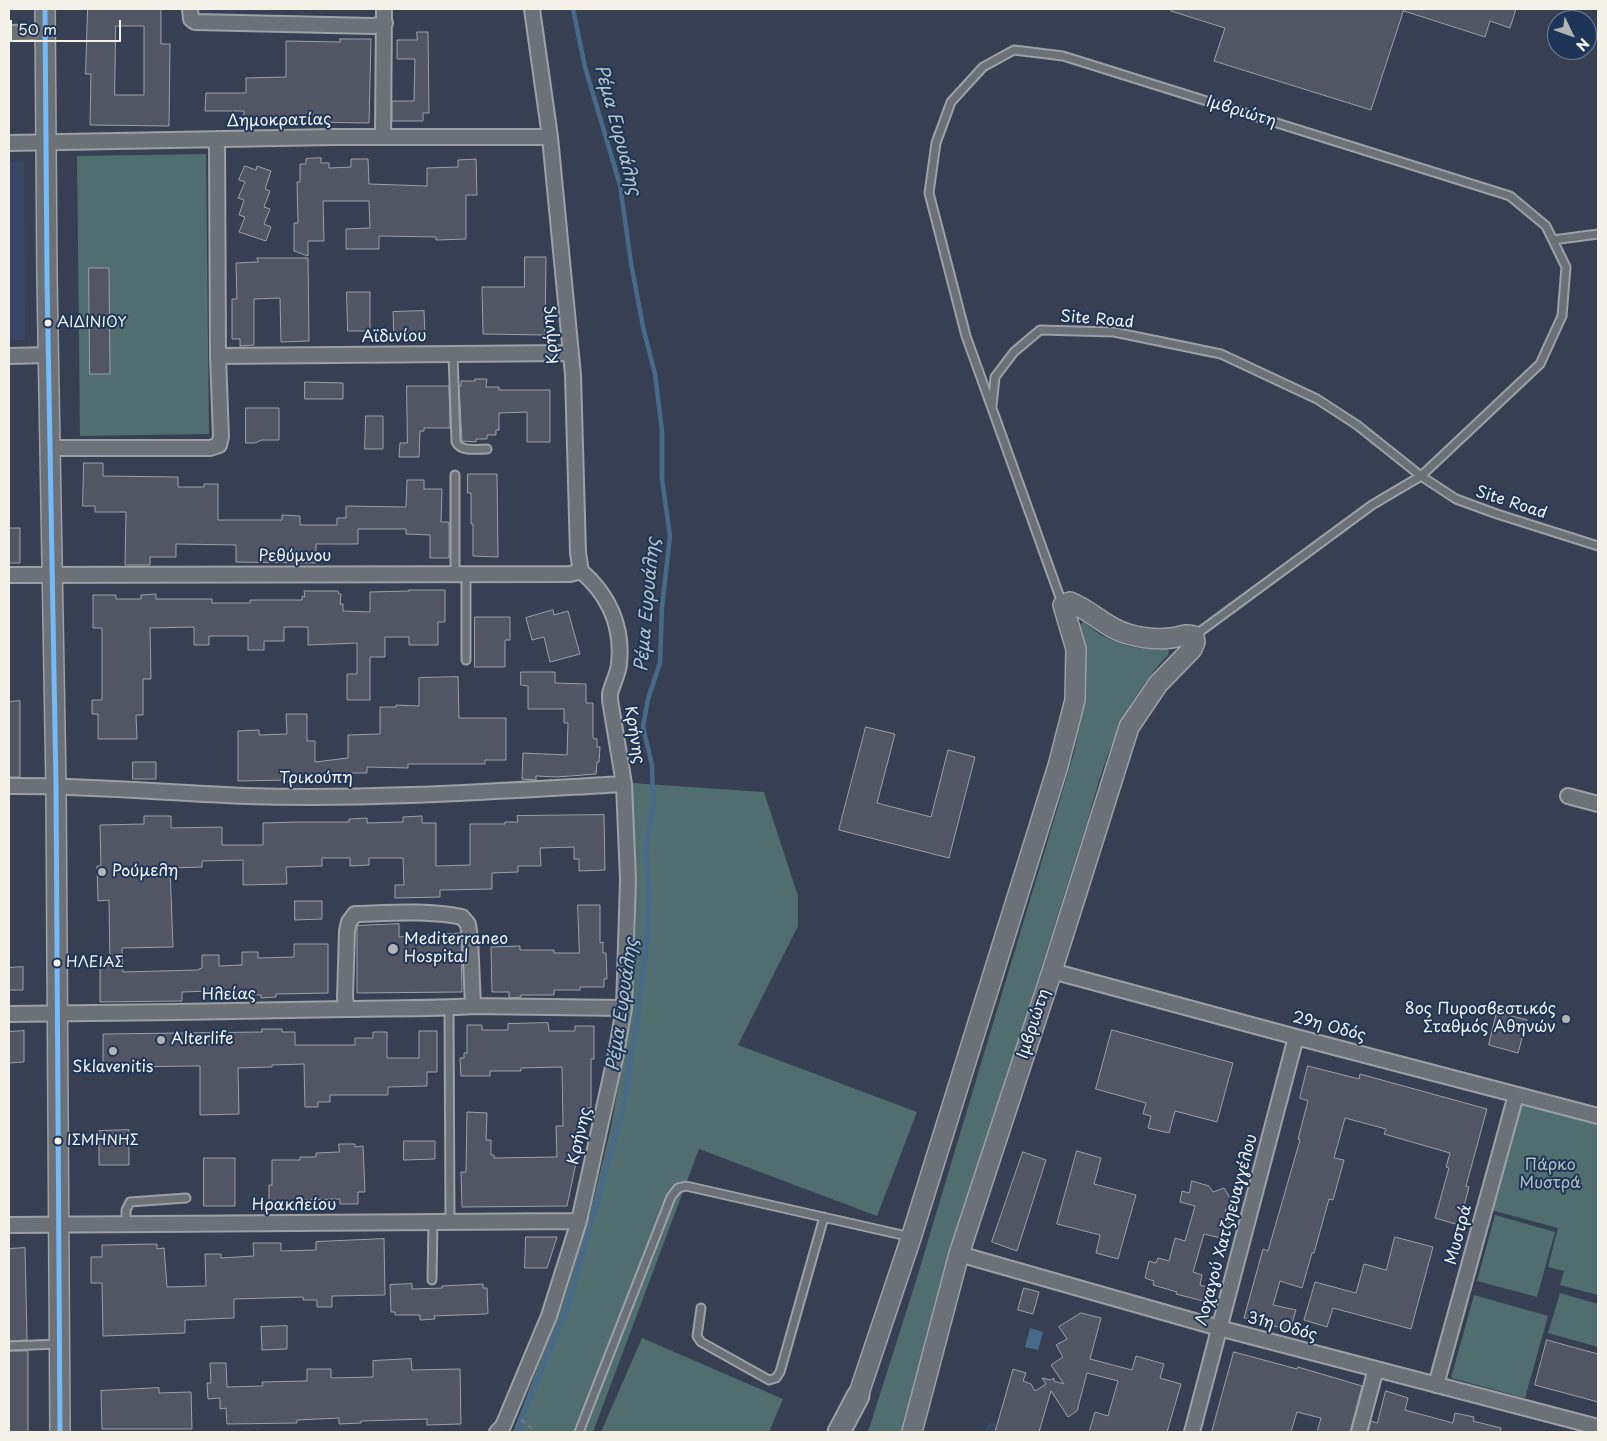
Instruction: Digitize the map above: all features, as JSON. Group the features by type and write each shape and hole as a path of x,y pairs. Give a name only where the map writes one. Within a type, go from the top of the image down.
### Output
{"main road":[{"path":"839,1432 858,1396"},
{"path":"847,1432 858,1396"}],"street":[{"path":"45,9 56,786 60,1432"},
{"path":"190,9 191,19 195,22 374,26 384,23"},
{"path":"383,137 384,9"},
{"name":"Κρήνης","path":"496,1432 503,1426 549,1316 579,1221 616,1054 624,1008 628,880 624,784 610,694 619,665 619,644 616,624 605,596 594,582 581,571 578,553 575,410 550,137 532,9"},
{"path":"9,32 45,32"},
{"name":"Δημοκρατίας","path":"9,143 383,137 550,137"},
{"path":"51,448 210,448 219,445 221,437 218,356 217,139"},
{"name":"Αϊδινίου","path":"218,356 570,353"},
{"path":"9,356 49,355"},
{"name":"Ρεθύμνου","path":"9,575 570,574 581,571"},
{"path":"858,1396 911,1238 1058,766 1075,700 1076,649 1063,605 1070,602 1078,605 1126,634 1149,638 1172,638 1188,634 1194,636"},
{"name":"Ιμβριώτη","path":"912,1432 958,1254 1052,971 1129,727 1158,684 1192,649 1195,642 1194,636"},
{"name":"Τρικούπη","path":"9,786 56,786 247,796 388,797 624,784"},
{"path":"1568,796 1598,804"},
{"path":"347,1009 345,998 347,931 349,922 355,914 421,913 462,917 468,924 470,938 473,1006"},
{"name":"29η Οδός","path":"1052,971 1598,1116"},
{"name":"Ηλείας","path":"9,1014 281,1011 473,1006 624,1008"},
{"name":"Λοχαγού Χατζηευαγγέλου","path":"1192,1432 1296,1037"},
{"name":"Μυστρά","path":"1436,1385 1516,1095"},
{"name":"Ηρακλείου","path":"9,1225 579,1221"},
{"name":"31η Οδός","path":"958,1254 1219,1328 1598,1427"},
{"path":"1359,1432 1376,1369"}],"lane":[{"name":"Ιμβριώτη","path":"992,410 966,336 929,193 936,143 951,102 982,67 1014,50 1063,56 1510,196 1546,226 1566,267 1562,316 1540,364 1421,476"},
{"path":"1552,240 1598,234"},
{"name":"Site Road","path":"1063,605 992,410 995,377 1014,352 1040,330 1114,332 1221,354 1317,399 1357,425 1421,476 1456,499 1598,546"},
{"path":"453,354 456,442 463,449 487,449"},
{"path":"455,475 466,660"},
{"path":"1194,636 1372,504 1421,476"},
{"path":"449,1008 450,1223"},
{"path":"579,1432 671,1197 678,1188 686,1186 911,1238"},
{"path":"126,1224 126,1210 130,1202 186,1198"},
{"path":"701,1308 697,1336 701,1342 769,1380 776,1378 780,1372 824,1217"},
{"path":"432,1280 433,1223"},
{"path":"9,1346 59,1344"}],"path":[{"path":"507,1416 520,1419 535,1432"}],"shaded area":[{"path":"24,161 25,340 9,340 9,162"},
{"path":"1030,1328 1043,1332 1038,1350 1025,1347"},
{"path":"988,1422 1029,1432 985,1432"}],"green space":[{"path":"206,154 209,434 80,436 77,156"},
{"path":"1083,622 1103,636 1121,644 1139,648 1167,649 1169,651 1168,655 1152,673 1128,710 1102,771 939,1291 902,1432 868,1432 915,1284 1074,753 1085,700 1084,648 1080,625"},
{"path":"631,783 764,792 798,896 798,926 738,1045 917,1112 877,1216 699,1149 593,1432 513,1432 565,1296 589,1218 611,1127 630,1020 636,925"},
{"name":"Πάρκο Μυστρά","path":"1520,1102 1598,1122 1598,1295 1560,1285 1564,1271 1548,1267 1558,1228 1491,1210"},
{"path":"1495,1215 1555,1232 1537,1297 1477,1281"},
{"path":"1560,1293 1598,1304 1598,1347 1548,1333"},
{"path":"1474,1295 1548,1316 1525,1398 1451,1378"},
{"path":"642,1338 783,1399 769,1432 601,1432"}],"building":[{"path":"88,9 161,9 161,44 170,44 169,126 90,125 91,74 86,74","holes":["116,26 144,26 144,95 115,95"]},
{"path":"1171,9 1404,9 1371,110 1214,61 1225,28 1171,11"},
{"path":"1405,9 1516,9 1510,28 1490,21 1485,37 1404,11"},
{"path":"417,32 428,32 429,113 423,113 423,121 392,121 392,101 414,101 415,59 397,59 397,40 417,40"},
{"path":"340,39 371,39 369,123 244,121 244,111 205,111 206,93 246,93 246,78 286,77 286,41 340,42"},
{"path":"321,158 321,163 329,163 329,168 351,167 351,159 368,159 369,184 427,186 427,168 458,167 458,160 476,159 477,195 466,195 466,239 436,240 436,237 379,236 379,249 346,249 346,229 370,228 369,201 323,201 324,241 308,241 308,256 294,251 294,223 298,223 297,182 300,182 300,164 306,164 306,159"},
{"path":"245,166 256,170 257,166 271,171 265,189 270,191 264,207 270,209 264,224 271,227 266,241 239,232 245,217 239,215 244,200 238,198 245,182 239,180"},
{"path":"525,257 546,257 545,335 483,334 482,287 524,287"},
{"path":"257,258 308,258 309,341 281,342 280,298 254,299 254,345 240,346 240,339 232,339 232,299 237,299 236,263 258,262"},
{"path":"89,268 109,268 110,374 90,374"},
{"path":"347,292 370,292 370,331 348,331"},
{"path":"424,311 425,336 394,337 393,312"},
{"path":"475,379 487,379 486,387 499,387 499,390 550,390 550,442 527,442 527,412 499,413 499,430 496,430 496,435 487,435 487,439 476,439 476,442 462,441 459,386 461,386 461,381 475,381"},
{"path":"305,382 343,383 343,399 305,399"},
{"path":"407,386 449,386 450,428 424,428 424,431 420,431 419,457 399,457 400,443 407,443"},
{"path":"246,408 279,408 279,440 262,440 255,443 246,443"},
{"path":"366,416 383,416 383,449 365,449"},
{"path":"84,463 103,463 103,476 178,477 178,487 204,487 204,484 218,484 218,520 282,520 282,515 300,516 300,525 337,525 337,518 346,518 346,506 406,507 407,480 424,480 424,489 442,489 441,522 449,522 449,558 430,558 430,535 406,534 406,529 358,529 358,544 316,544 316,563 236,562 236,545 176,544 176,557 150,557 150,565 125,565 126,512 95,512 95,506 83,506"},
{"path":"468,474 497,474 498,557 473,556 473,524 471,524 471,493 468,493"},
{"path":"9,528 20,528 20,563 9,563"},
{"path":"445,590 445,622 438,622 438,645 409,645 409,637 385,637 385,657 370,657 370,700 347,700 347,674 357,674 357,643 308,645 308,627 284,627 284,641 264,641 264,650 248,650 248,636 209,636 209,645 194,645 194,627 150,628 151,679 143,679 143,715 136,715 137,739 98,739 98,714 92,714 92,700 102,700 102,628 93,628 93,595 116,595 116,599 141,599 141,595 156,594 156,599 212,599 212,603 250,603 250,600 302,600 302,596 305,597 304,591 338,591 341,594 340,604 343,604 343,611 370,612 370,592"},
{"path":"553,610 554,615 568,611 580,654 550,662 544,637 532,640 526,618"},
{"path":"475,617 510,617 510,640 505,640 505,667 475,667"},
{"path":"521,672 555,672 555,683 586,684 586,703 593,703 593,738 597,739 597,747 600,747 596,774 557,777 536,776 536,780 522,779 523,753 567,755 568,723 564,723 564,709 528,709 528,686 521,685"},
{"path":"458,677 459,718 506,718 506,760 485,760 485,764 408,764 408,768 367,767 367,773 346,773 347,775 302,779 302,782 287,782 287,780 238,781 238,731 259,730 259,735 287,734 286,714 307,714 307,741 315,741 315,762 348,758 348,735 380,734 380,707 396,707 396,705 419,706 419,678"},
{"path":"20,701 20,777 9,777 9,702"},
{"path":"866,727 895,734 877,803 931,817 948,750 975,757 949,858 839,830"},
{"path":"133,762 156,762 156,779 133,779"},
{"path":"604,815 605,870 579,871 579,859 574,859 574,847 540,848 541,866 518,866 518,872 492,873 492,889 440,890 440,897 395,898 395,885 404,885 403,858 369,858 369,865 350,866 350,858 322,858 322,866 286,867 287,884 243,885 243,860 202,861 202,867 170,868 173,947 122,948 123,972 197,970 202,968 202,955 219,955 219,966 242,965 242,952 258,952 258,958 294,957 294,944 328,944 328,993 276,994 276,997 261,998 261,995 211,993 211,991 182,992 182,1001 100,1002 100,966 110,965 109,900 98,901 97,866 101,866 100,825 144,824 144,816 171,816 171,828 222,827 222,845 263,845 263,823 349,822 349,819 367,818 367,823 403,822 403,817 422,816 422,823 436,823 436,866 470,865 470,824 518,822 517,816"},
{"path":"295,901 322,901 322,919 295,920"},
{"path":"578,905 600,905 600,943 603,942 603,953 606,953 607,979 604,979 604,987 580,987 580,990 554,990 554,995 521,995 521,997 509,998 509,992 492,992 491,947 520,946 520,950 554,950 554,953 579,953"},
{"name":"Mediterraneo Hospital","path":"399,924 399,937 461,933 462,992 357,993 357,926"},
{"path":"23,967 23,990 9,990 9,968"},
{"path":"1497,1012 1527,1020 1518,1053 1489,1045"},
{"path":"548,1023 549,1031 575,1031 575,1026 594,1026 594,1059 591,1059 591,1108 581,1108 581,1153 578,1153 567,1206 462,1207 461,1172 466,1172 467,1112 487,1113 486,1140 491,1140 491,1155 494,1155 494,1158 557,1157 556,1126 563,1126 562,1067 521,1068 521,1071 490,1071 490,1076 461,1076 460,1058 464,1058 464,1053 467,1053 467,1025 482,1025 482,1030 508,1030 508,1024"},
{"path":"262,1029 282,1029 282,1032 295,1032 295,1045 355,1045 355,1038 373,1038 373,1032 387,1032 387,1058 419,1058 419,1031 437,1031 437,1072 427,1072 427,1086 388,1087 388,1095 330,1095 330,1102 318,1102 318,1107 305,1107 304,1064 238,1068 239,1114 200,1115 200,1066 103,1067 103,1034 262,1032"},
{"path":"1112,1030 1233,1063 1217,1122 1175,1111 1169,1133 1148,1128 1151,1116 1143,1114 1146,1103 1096,1089"},
{"path":"24,1031 24,1062 9,1063 9,1032"},
{"path":"1308,1066 1359,1079 1360,1074 1487,1109 1466,1186 1469,1187 1459,1225 1435,1218 1449,1168 1446,1167 1450,1153 1384,1134 1386,1129 1345,1118 1334,1158 1344,1160 1333,1200 1329,1199 1302,1288 1280,1281 1273,1305 1296,1310 1290,1330 1244,1318 1263,1249 1268,1251 1300,1140 1298,1139 1308,1101 1300,1098"},
{"path":"129,1130 129,1165 99,1165 99,1131"},
{"path":"404,1141 435,1141 435,1159 404,1160"},
{"path":"339,1144 355,1144 355,1147 363,1146 365,1192 358,1192 358,1204 340,1204 340,1199 298,1200 298,1203 269,1202 269,1185 272,1185 272,1160 300,1160 300,1157 316,1157 316,1153 339,1152"},
{"path":"1077,1151 1101,1158 1094,1184 1136,1195 1118,1259 1096,1253 1100,1235 1057,1224"},
{"path":"1023,1152 1046,1160 1017,1251 992,1242"},
{"path":"204,1158 235,1158 235,1206 204,1206"},
{"path":"1192,1181 1209,1186 1213,1192 1224,1188 1234,1204 1225,1210 1230,1220 1225,1239 1204,1234 1193,1272 1202,1275 1200,1285 1207,1287 1203,1301 1176,1294 1177,1292 1153,1285 1154,1281 1145,1278 1149,1261 1156,1263 1158,1258 1169,1261 1175,1238 1185,1241 1195,1206 1180,1202 1182,1191 1189,1193"},
{"path":"526,1237 557,1237 547,1268 525,1268"},
{"path":"1395,1237 1433,1247 1411,1329 1333,1308 1327,1327 1304,1320 1315,1282 1356,1293 1364,1264 1386,1270"},
{"path":"384,1239 385,1295 332,1296 332,1307 317,1307 317,1300 303,1300 303,1297 234,1299 234,1318 185,1320 185,1333 103,1336 102,1283 91,1283 91,1257 102,1257 102,1245 157,1244 157,1249 164,1248 167,1287 206,1286 205,1254 221,1254 221,1258 254,1256 253,1243 281,1243 281,1251 316,1250 316,1242"},
{"path":"25,1248 27,1340 9,1341 9,1249"},
{"path":"412,1284 412,1289 483,1284 483,1288 487,1288 488,1313 434,1316 435,1319 420,1320 420,1315 395,1315 395,1312 391,1312 390,1285"},
{"path":"1024,1288 1039,1292 1033,1314 1018,1310"},
{"path":"1081,1313 1101,1318 1090,1359 1132,1370 1136,1356 1164,1364 1160,1378 1181,1384 1167,1432 1089,1432 1095,1412 1108,1416 1118,1381 1087,1373 1077,1411 1068,1417 1051,1391 1039,1432 995,1432 1013,1369 1026,1373 1023,1381 1031,1384 1035,1391 1046,1384 1042,1378 1051,1380 1054,1378 1054,1381 1064,1384 1051,1365 1063,1357 1056,1345 1067,1339 1059,1327"},
{"path":"287,1326 287,1349 262,1350 261,1327"},
{"path":"1547,1340 1598,1354 1598,1402 1535,1385"},
{"path":"9,1351 28,1351 28,1432 9,1432"},
{"path":"1234,1352 1297,1369 1298,1367 1362,1386 1350,1432 1317,1432 1321,1418 1297,1412 1291,1432 1212,1432"},
{"path":"411,1359 412,1370 460,1369 461,1424 427,1425 427,1419 361,1421 361,1423 339,1424 339,1418 297,1420 297,1423 227,1424 226,1408 220,1409 220,1398 208,1399 207,1383 211,1383 210,1363 226,1363 227,1387 263,1386 262,1382 307,1381 307,1369 331,1369 331,1378 373,1377 373,1361"},
{"path":"159,1388 159,1393 191,1392 192,1429 102,1429 101,1391"},
{"path":"1386,1391 1408,1398 1405,1410 1453,1423 1455,1413 1474,1417 1473,1421 1501,1428 1500,1432 1368,1432 1371,1421 1377,1423"}],"waterway":[{"name":"Ρέμα Ευρυάλης","path":"519,1432 521,1420 569,1303 623,1109 637,1023 647,939 649,896 646,849 653,806 652,765 643,727 648,699 660,663 662,607 670,536 662,479 662,431 655,374 643,327 631,263 620,185 585,67 573,9"}],"transit line":[{"path":"45,9 47,278 56,786 60,1432"}],"place":[{"name":"ΑΙΔΙΝΙΟΥ","path":"48,323"},
{"name":"Ρούμελη","path":"102,872"},
{"name":"Mediterraneo Hospital","path":"393,949"},
{"name":"ΗΛΕΙΑΣ","path":"57,963"},
{"name":"8ος Πυροσβεστικός Σταθμός Αθηνών","path":"1566,1019"},
{"name":"Alterlife","path":"161,1040"},
{"name":"Sklavenitis","path":"113,1051"},
{"name":"ΙΣΜΗΝΗΣ","path":"58,1141"}]}
